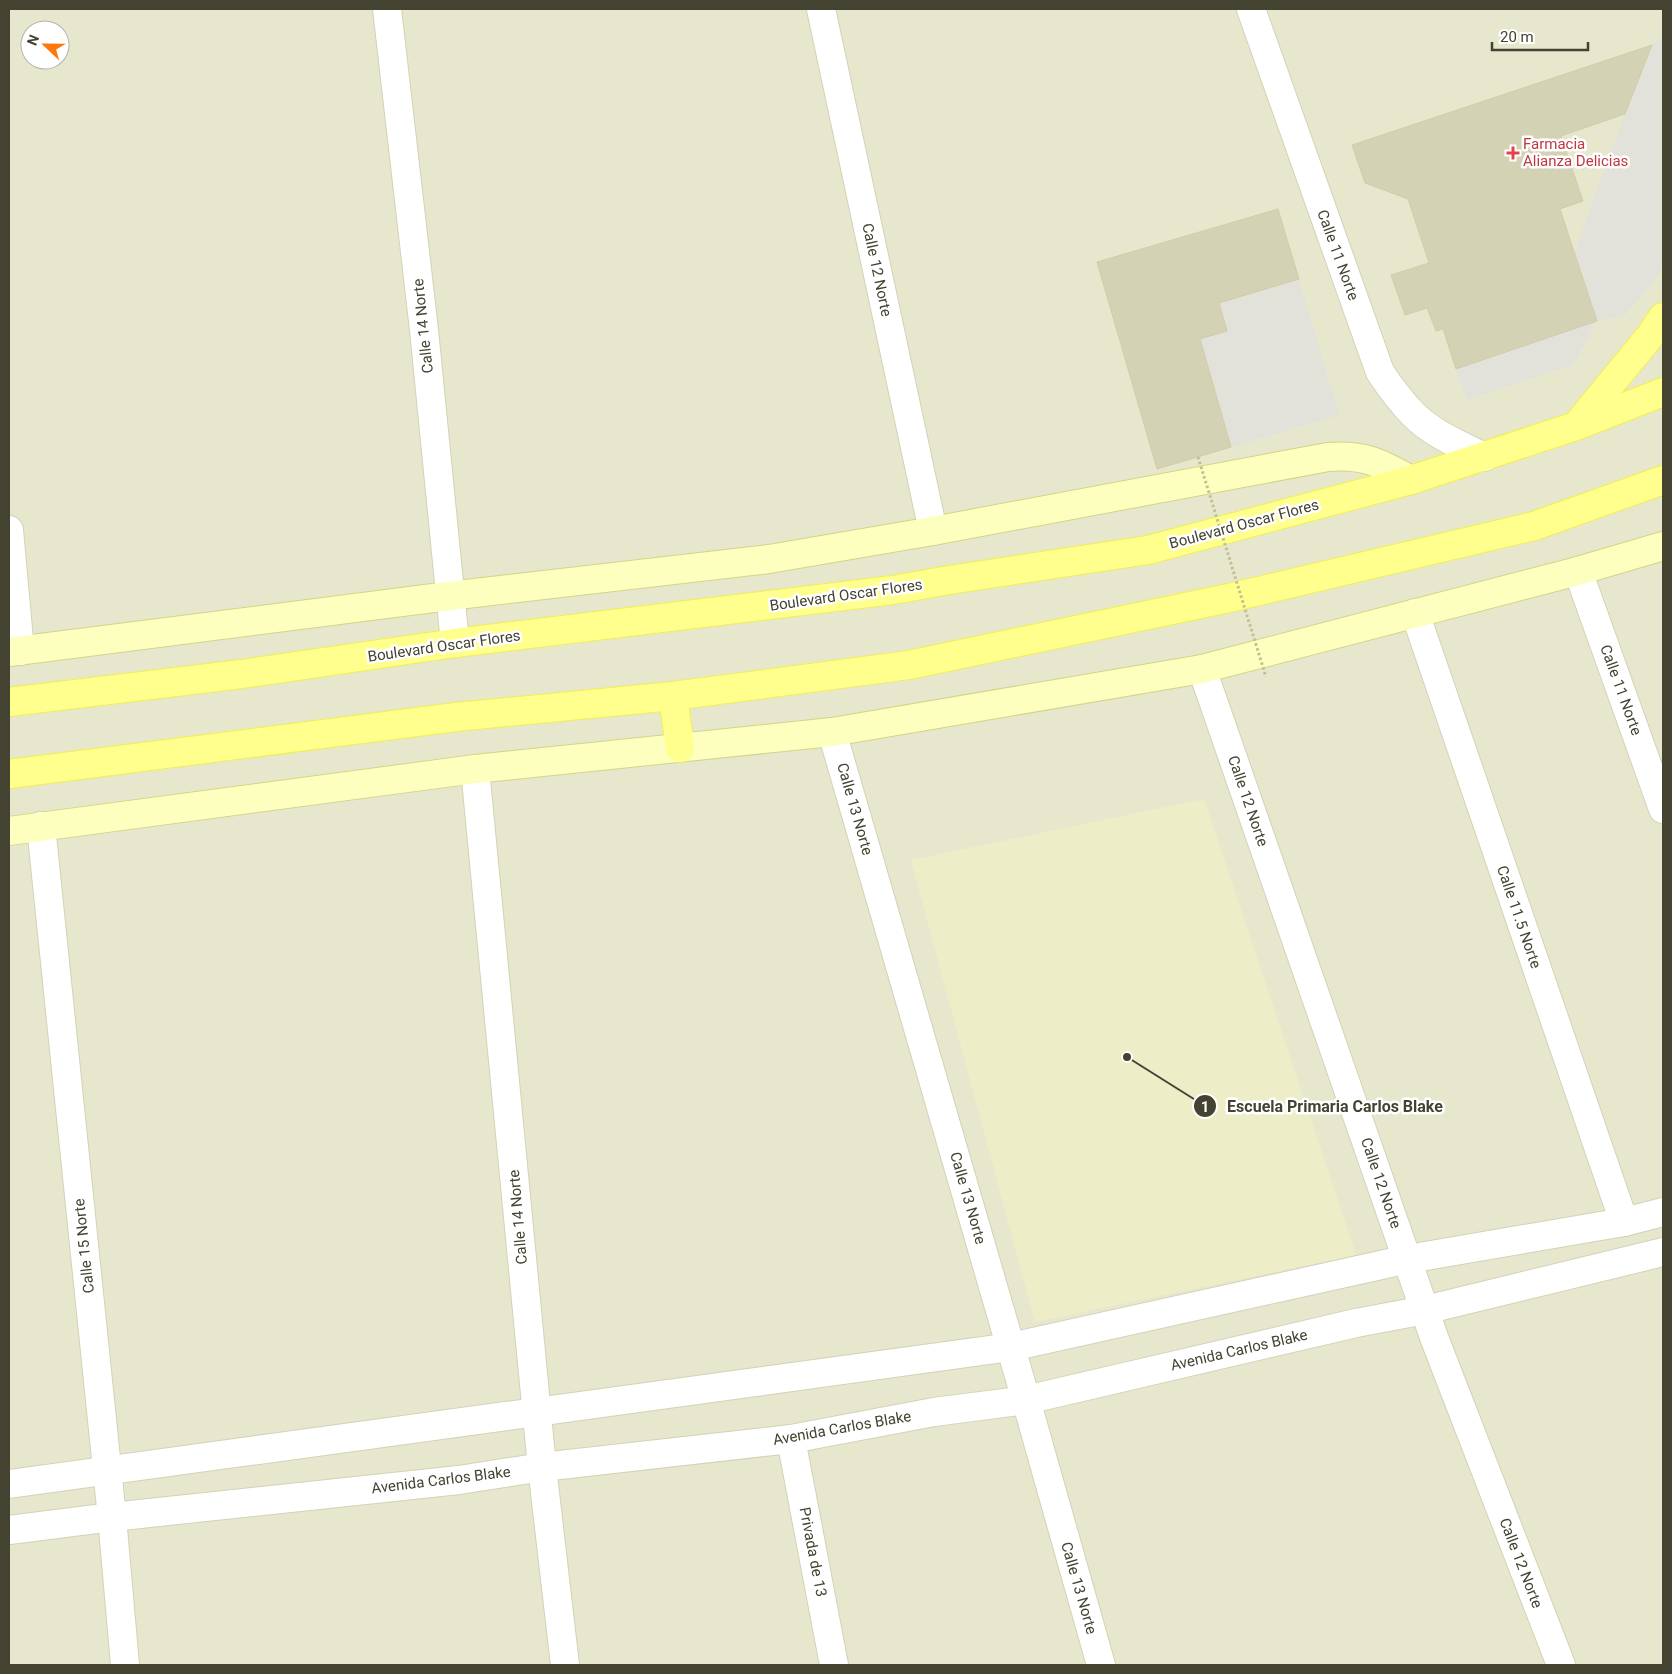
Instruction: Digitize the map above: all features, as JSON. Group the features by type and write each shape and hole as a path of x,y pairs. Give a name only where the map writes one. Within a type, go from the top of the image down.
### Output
{"main road":[{"path":"1576,426 1650,336 1663,317"},
{"name":"Boulevard Oscar Flores","path":"9,702 242,674 455,643 892,590 1148,550 1411,480 1576,426 1663,392"},
{"path":"14,651 449,596 769,559 933,531 1328,457 1348,455 1364,458 1383,465 1411,480"},
{"path":"9,774 456,718 673,696 909,666 1220,600 1534,526 1663,480"},
{"path":"9,831 475,769 832,732 1202,669 1578,571 1663,546"},
{"path":"673,696 680,748"}],"street":[{"name":"Calle 14 Norte","path":"387,9 424,330 455,643"},
{"name":"Calle 12 Norte","path":"821,9 933,531"},
{"name":"Calle 11 Norte","path":"1251,9 1380,372 1414,415 1436,432 1484,457"},
{"path":"9,530 14,651"},
{"name":"Calle 11 Norte","path":"1578,571 1663,809"},
{"name":"Calle 11.5 Norte","path":"1415,612 1624,1222"},
{"name":"Calle 12 Norte","path":"1202,669 1435,1340 1561,1665"},
{"name":"Calle 13 Norte","path":"832,732 1011,1347 1101,1665"},
{"name":"Calle 14 Norte","path":"475,769 542,1467 566,1665"},
{"name":"Calle 15 Norte","path":"41,826 112,1518 125,1665"},
{"path":"9,1484 1011,1347 1408,1259 1624,1222 1663,1212"},
{"name":"Avenida Carlos Blake","path":"9,1530 459,1480 542,1467 791,1439 934,1412 1026,1400 1356,1323 1425,1310 1663,1252"},
{"name":"Privada de 13","path":"791,1439 834,1665"}],"path":[{"path":"1198,457 1266,677"}],"shaded area":[{"path":"9,9 1663,9 1663,1665 9,1665"},
{"path":"1663,38 1663,267 1624,316 1597,321 1574,364 1467,400 1456,369 1574,253 1652,45"},
{"path":"1299,279 1339,415 1231,447 1200,340 1227,331 1219,303"},
{"path":"1204,799 1356,1255 1035,1322 911,860"}],"building":[{"path":"1652,45 1625,114 1561,136 1583,201 1560,209 1597,321 1456,369 1443,329 1436,331 1427,308 1405,315 1391,275 1429,263 1408,199 1365,183 1352,145"},
{"path":"1278,209 1299,279 1219,303 1227,331 1200,339 1231,447 1157,469 1097,262"}],"place":[{"name":"Farmacia Alianza Delicias","path":"1513,153"},
{"name":"Escuela Primaria Carlos Blake","path":"1127,1057"}]}
